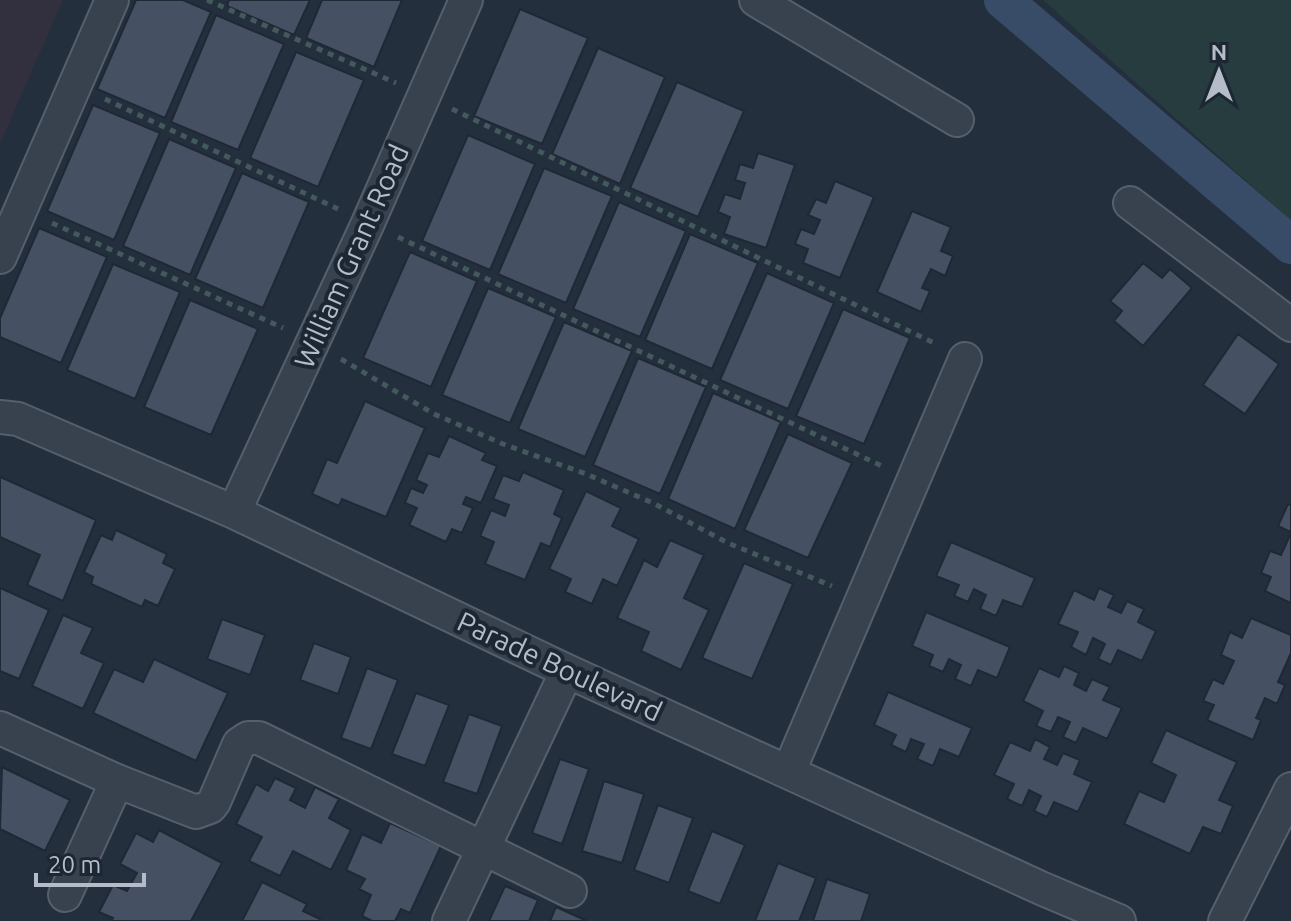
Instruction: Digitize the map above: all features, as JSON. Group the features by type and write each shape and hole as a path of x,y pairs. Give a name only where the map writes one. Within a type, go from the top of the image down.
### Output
{"street":[{"path":"0,257 112,0"},
{"path":"756,0 957,120"},
{"name":"William Grant Road","path":"234,512 368,223 423,95 456,7"},
{"path":"1130,203 1291,325"},
{"path":"789,771 965,359"},
{"name":"Parade Boulevard","path":"0,417 18,419 234,512 567,671 1119,921"},
{"path":"449,921 567,671"},
{"path":"0,728 190,811 203,811 214,802 239,744 254,737 570,891"},
{"path":"65,895 117,781"},
{"path":"1225,921 1291,789"}],"path":[{"path":"207,0 423,95 965,359"},
{"path":"75,85 914,481"},
{"path":"21,209 312,341 434,414 503,444 586,474 653,503 728,543 863,598"}],"shaded area":[{"path":"0,0 63,0 0,143"}],"green space":[{"path":"1043,0 1291,0 1291,221"}],"building":[{"path":"136,0 183,0 211,12 165,118 97,89"},
{"path":"229,0 310,0 294,35 227,6"},
{"path":"322,0 402,0 374,67 306,38"},
{"path":"520,9 588,38 542,144 474,116"},
{"path":"216,15 284,44 238,150 171,122"},
{"path":"598,48 665,77 620,184 552,154"},
{"path":"296,52 364,80 318,187 250,158"},
{"path":"677,82 744,111 698,217 630,188"},
{"path":"93,105 160,133 114,240 47,211"},
{"path":"468,135 535,164 490,270 422,241"},
{"path":"169,139 236,168 190,275 123,246"},
{"path":"758,153 795,165 766,248 724,234 730,217 718,212 725,194 740,199 745,183 735,180 740,164 753,168"},
{"path":"544,168 612,196 566,303 498,274"},
{"path":"242,173 309,202 263,308 195,279"},
{"path":"835,181 874,197 840,278 803,263 808,249 795,244 801,229 814,234 820,220 808,215 816,199 826,203"},
{"path":"619,202 686,231 640,337 573,309"},
{"path":"912,211 951,227 941,251 953,256 945,276 931,269 922,288 930,291 921,312 877,292"},
{"path":"39,228 107,257 61,363 0,337 0,318"},
{"path":"690,234 758,263 712,369 645,340"},
{"path":"410,252 477,281 431,387 363,358"},
{"path":"1143,263 1162,278 1170,269 1192,288 1143,346 1114,321 1122,311 1110,301"},
{"path":"113,264 180,292 135,399 67,370"},
{"path":"767,273 834,303 788,409 720,380"},
{"path":"488,288 556,317 510,423 442,395"},
{"path":"190,300 258,329 211,435 144,407"},
{"path":"843,309 910,338 864,444 796,416"},
{"path":"564,322 632,351 585,457 518,429"},
{"path":"1238,334 1279,364 1245,414 1203,385"},
{"path":"638,358 706,387 660,494 593,465"},
{"path":"713,393 781,422 735,529 668,499"},
{"path":"365,401 425,428 386,517 342,499 339,506 312,494 327,459 337,463"},
{"path":"788,434 852,463 808,558 744,530"},
{"path":"449,436 486,453 482,460 497,466 481,503 466,497 463,504 473,508 462,533 452,529 446,542 409,525 417,508 405,503 411,488 423,493 427,485 416,480 428,453 439,457"},
{"path":"523,472 564,490 554,514 562,518 550,547 541,543 525,580 485,564 494,542 480,536 491,510 505,516 509,505 493,499 503,475 519,481"},
{"path":"0,477 96,520 63,601 27,585 40,555 0,537"},
{"path":"586,491 621,508 612,526 639,539 617,586 603,579 592,604 565,592 571,579 549,569"},
{"path":"1288,504 1291,505 1291,532 1278,526"},
{"path":"116,530 167,554 163,563 175,569 158,606 145,600 142,607 91,584 93,577 84,572 101,535 112,540"},
{"path":"1291,533 1291,603 1265,591 1271,577 1261,573 1270,551 1281,555"},
{"path":"670,540 704,555 684,598 709,610 681,670 641,651 649,632 617,618 644,560 657,567"},
{"path":"951,542 1035,578 1022,607 1003,600 996,616 980,609 986,595 974,589 968,602 954,596 959,585 936,576"},
{"path":"744,563 793,584 752,679 702,658"},
{"path":"0,588 49,610 19,679 0,671"},
{"path":"1099,588 1114,595 1108,607 1121,613 1127,601 1144,609 1138,622 1156,631 1142,661 1118,650 1111,665 1098,659 1105,644 1093,638 1086,655 1071,647 1078,632 1058,624 1074,590 1094,600"},
{"path":"926,612 1010,647 997,678 978,670 971,686 955,679 961,665 949,659 943,672 929,666 933,655 912,646"},
{"path":"63,615 93,628 81,653 104,663 83,709 32,686"},
{"path":"1251,618 1291,635 1291,653 1278,682 1285,685 1277,704 1265,698 1256,718 1261,720 1253,740 1207,720 1214,705 1203,701 1213,679 1223,684 1234,661 1221,655 1230,632 1242,638"},
{"path":"222,619 265,635 250,675 207,659"},
{"path":"314,643 351,657 338,694 300,680"},
{"path":"154,659 228,693 196,761 93,713 114,669 143,682"},
{"path":"1064,666 1079,673 1074,685 1086,691 1092,679 1110,687 1103,700 1122,708 1107,739 1083,728 1076,743 1063,737 1070,722 1058,717 1051,732 1036,726 1043,711 1023,701 1039,668 1059,677"},
{"path":"367,668 398,680 371,749 341,738"},
{"path":"888,692 972,728 959,757 940,749 933,766 917,759 924,744 911,739 906,752 891,745 896,735 874,725"},
{"path":"416,693 449,705 425,766 392,754"},
{"path":"469,714 502,726 477,794 443,782"},
{"path":"1166,730 1237,762 1219,800 1233,806 1221,834 1203,827 1190,854 1124,824 1139,791 1164,802 1176,775 1151,763"},
{"path":"1035,739 1050,747 1044,759 1057,765 1063,753 1080,760 1074,774 1092,782 1078,812 1054,802 1047,817 1034,811 1041,796 1029,790 1022,806 1007,799 1014,784 994,775 1010,742 1030,751"},
{"path":"560,759 589,769 562,844 532,833"},
{"path":"2,767 70,800 45,851 0,829"},
{"path":"275,778 296,788 290,800 305,808 315,787 339,799 329,818 351,830 331,870 293,851 280,876 249,861 262,837 236,824 256,784 268,791"},
{"path":"604,781 644,794 622,863 582,851"},
{"path":"658,805 693,818 669,883 634,870"},
{"path":"390,823 441,846 410,913 401,909 395,921 372,921 362,916 371,895 359,889 365,879 346,870 362,834 381,843"},
{"path":"159,830 222,863 191,921 111,921 113,918 99,912 113,885 127,891 137,873 120,864 136,833 153,842"},
{"path":"712,831 745,845 720,904 688,891"},
{"path":"778,863 816,878 799,921 755,921"},
{"path":"827,879 870,894 861,921 813,921"},
{"path":"262,882 307,904 303,911 319,921 242,921"},
{"path":"505,886 538,900 529,921 489,921"},
{"path":"556,907 587,921 550,921"}],"waterway":[{"path":"1003,0 1291,245"}]}
